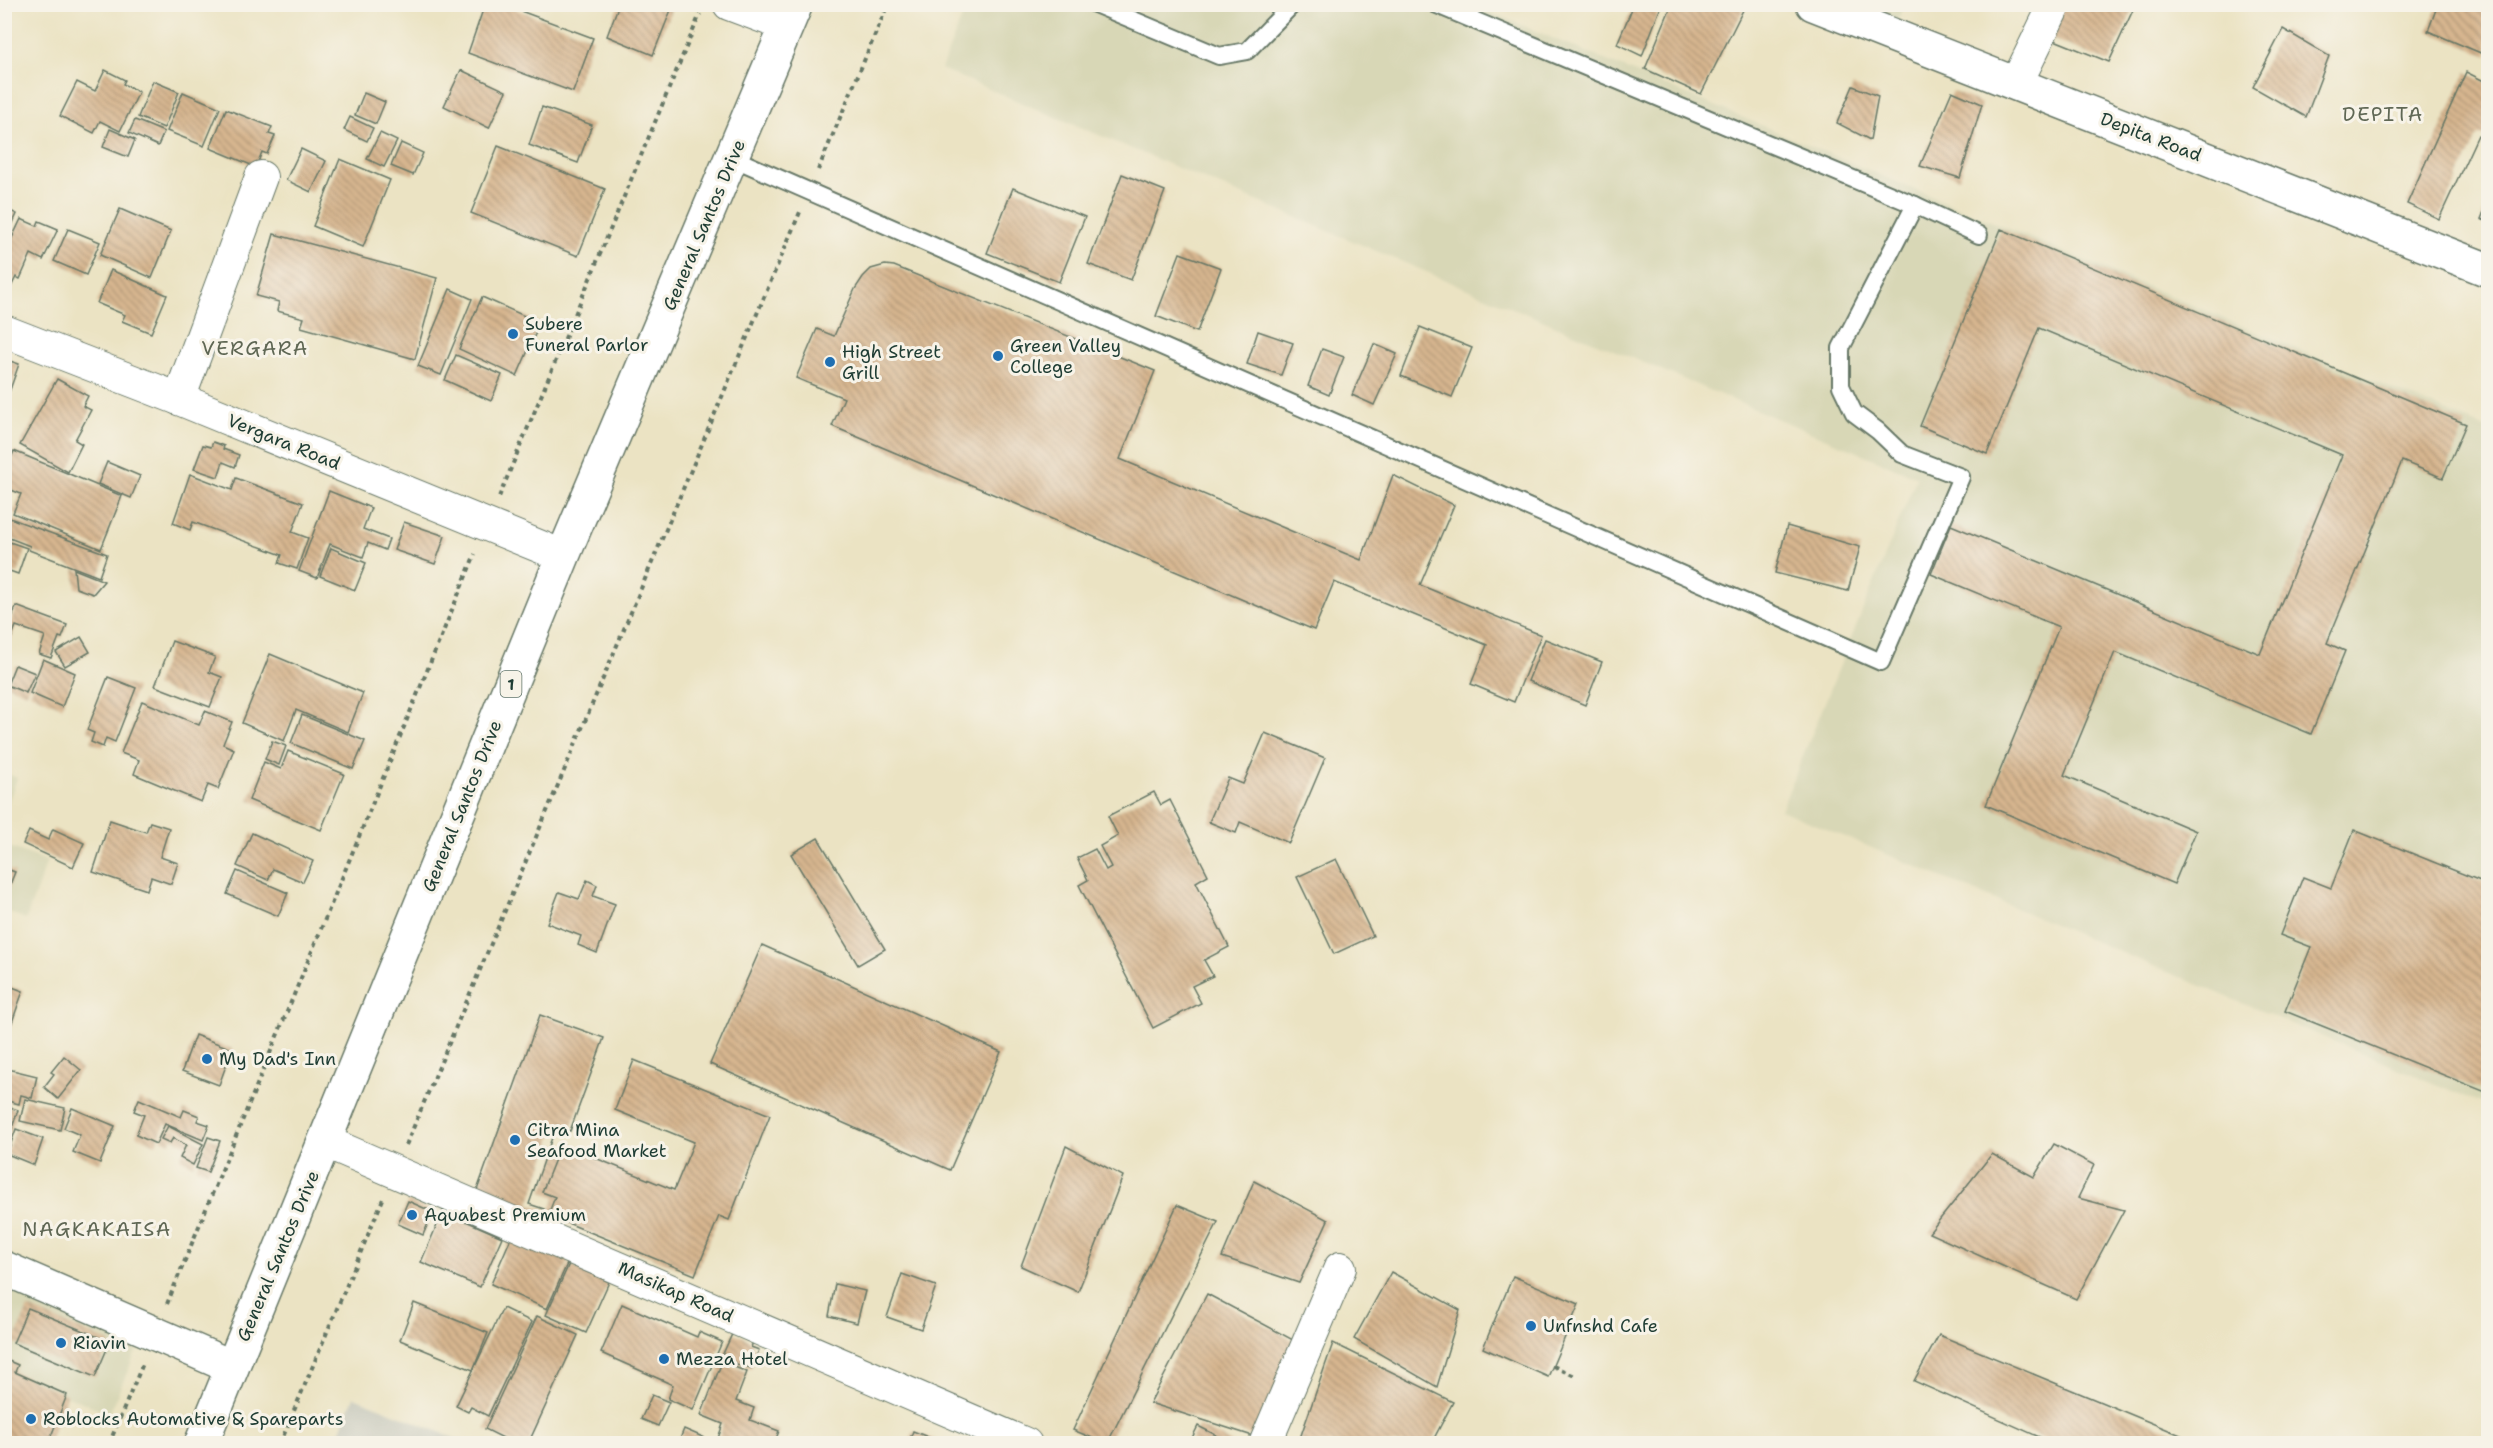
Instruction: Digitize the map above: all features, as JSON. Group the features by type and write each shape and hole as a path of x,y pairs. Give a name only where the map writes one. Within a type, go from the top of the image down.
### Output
{"main road":[{"name":"Depita Road","path":"1813,4 2488,270"},
{"name":"General Santos Drive","path":"201,1443 326,1143 563,556 792,15"},
{"path":"4,1268 232,1367"}],"street":[{"path":"729,4 792,15"},
{"path":"2016,84 2055,4"},
{"path":"179,399 261,177"},
{"name":"Vergara Road","path":"4,331 179,399 563,556"},
{"name":"Masikap Road","path":"326,1143 1026,1443"},
{"path":"1265,1443 1340,1268"}],"lane":[{"path":"1095,4 1219,56 1247,51 1293,4"},
{"path":"1435,4 1916,205 1979,235"},
{"path":"733,158 1881,662 1961,477 1902,454 1878,430 1854,413 1841,386 1841,348 1916,205"}],"path":[{"path":"109,1443 271,1045 704,4"},
{"path":"280,1443 888,4"},
{"path":"1553,1366 1575,1376"}],"shaded area":[{"path":"967,5 1473,5 2488,429 2488,1106 1781,810 1917,477 941,69"},
{"path":"1838,5 1904,5 1894,28"},
{"path":"5,773 17,778 5,811"},
{"path":"4,845 47,861 26,919 5,911"},
{"path":"4,1279 141,1340 109,1414 5,1368"},
{"path":"354,1397 466,1443 336,1443"}],"building":[{"path":"485,4 502,4 593,38 573,92 468,53"},
{"path":"619,4 657,4 671,10 653,55 607,36"},
{"path":"1634,4 1662,4 1642,56 1617,44"},
{"path":"1672,4 1737,4 1744,8 1701,94 1645,69"},
{"path":"2064,4 2122,4 2133,10 2109,62 2047,37"},
{"path":"2438,4 2488,4 2488,56 2428,31"},
{"path":"2283,29 2329,56 2306,117 2253,87"},
{"path":"105,70 125,80 123,84 139,92 120,131 100,121 94,133 60,116 77,82 95,91"},
{"path":"461,70 506,91 489,128 444,106"},
{"path":"2466,72 2488,83 2488,136 2478,135 2439,219 2407,204"},
{"path":"153,81 179,92 164,128 138,117"},
{"path":"1853,86 1878,96 1870,140 1837,123"},
{"path":"1952,91 1982,104 1960,178 1920,166"},
{"path":"183,92 220,108 204,146 167,131"},
{"path":"364,93 385,102 376,124 355,115"},
{"path":"542,107 592,125 578,163 529,145"},
{"path":"226,109 272,127 269,134 275,136 267,154 262,152 256,167 210,148"},
{"path":"350,117 373,128 367,141 344,130"},
{"path":"135,120 164,132 158,146 129,133"},
{"path":"110,129 135,140 128,157 103,147"},
{"path":"380,133 397,141 384,167 367,159"},
{"path":"401,143 423,153 413,175 391,166"},
{"path":"498,146 605,189 578,256 471,213"},
{"path":"301,149 326,161 311,192 286,180"},
{"path":"340,159 390,180 363,247 313,226"},
{"path":"1122,174 1165,191 1131,280 1088,264"},
{"path":"1013,188 1085,217 1059,282 987,253"},
{"path":"2488,202 2488,222 2481,219"},
{"path":"4,208 17,214 4,242"},
{"path":"120,209 171,231 152,278 100,255"},
{"path":"21,219 37,226 39,221 58,229 43,260 31,254 20,279 16,277 4,301 4,255"},
{"path":"68,229 100,242 86,275 54,261"},
{"path":"2001,229 2466,424 2443,478 2402,461 2327,643 2345,651 2311,734 2115,652 2064,775 2196,831 2174,884 1986,805 2059,627 1931,574 1951,525 2260,654 2342,455 2039,328 1987,454 1920,426"},
{"path":"274,234 437,278 415,359 301,327 304,318 277,311 279,302 256,296"},
{"path":"1180,253 1221,268 1197,332 1156,316"},
{"path":"885,265 894,266 1155,371 1120,459 1361,560 1393,475 1454,505 1420,585 1541,635 1514,702 1471,684 1487,645 1334,582 1314,630 832,426 844,398 796,378 817,329 834,336 855,289 863,277 871,269"},
{"path":"111,270 167,295 151,333 122,321 125,315 97,303"},
{"path":"450,289 472,299 441,375 418,366"},
{"path":"482,297 540,323 517,376 459,349"},
{"path":"1420,327 1472,348 1452,397 1401,376"},
{"path":"1258,331 1293,343 1281,375 1247,364"},
{"path":"1374,344 1397,354 1374,405 1352,395"},
{"path":"1322,349 1344,357 1329,395 1308,386"},
{"path":"456,355 502,375 491,401 445,380"},
{"path":"4,359 19,364 5,404 4,404"},
{"path":"57,379 88,396 83,406 91,410 75,440 82,444 68,472 20,445"},
{"path":"213,442 239,455 235,467 223,462 218,477 194,469 203,445 211,447"},
{"path":"14,451 122,496 101,549 13,513 21,494 4,487 4,474"},
{"path":"107,462 140,476 131,498 98,484"},
{"path":"190,474 232,490 236,478 303,503 292,532 308,538 297,569 279,563 282,555 193,522 190,530 173,523"},
{"path":"329,491 371,508 363,529 389,539 385,550 368,543 363,557 330,544 317,578 299,571"},
{"path":"7,517 107,554 99,577 29,550 30,546 4,536 4,524"},
{"path":"404,522 445,536 435,564 394,550"},
{"path":"1787,526 1860,547 1848,591 1775,573"},
{"path":"4,540 27,548 18,574 4,569"},
{"path":"331,548 366,563 355,590 320,576"},
{"path":"74,569 104,581 93,594 76,588"},
{"path":"16,606 67,625 62,638 59,637 51,658 39,654 45,636 16,626 9,644 4,642"},
{"path":"81,637 90,652 65,666 56,652"},
{"path":"1545,639 1602,662 1585,705 1528,681"},
{"path":"172,641 215,657 209,672 222,677 210,707 155,686"},
{"path":"270,654 363,693 348,732 296,710 284,741 242,723"},
{"path":"43,659 75,673 62,707 30,693"},
{"path":"15,665 35,673 26,693 7,685"},
{"path":"108,677 136,688 115,742 106,738 103,747 91,742 94,733 87,730"},
{"path":"142,701 199,725 205,711 232,722 223,744 234,749 218,789 208,785 201,802 134,774 139,760 121,753"},
{"path":"302,715 365,741 353,769 291,743"},
{"path":"1265,733 1325,758 1289,843 1240,822 1236,833 1209,822 1228,778 1243,784"},
{"path":"272,741 286,746 279,765 265,759"},
{"path":"288,751 344,774 321,830 249,800 264,762 281,769"},
{"path":"1154,792 1161,805 1170,800 1208,875 1196,882 1229,947 1204,960 1213,976 1192,986 1201,1003 1153,1028 1079,885 1088,880 1077,858 1095,849 1106,870 1111,867 1100,846 1118,836 1108,816"},
{"path":"110,820 146,832 150,822 169,828 160,857 178,863 171,884 151,877 147,890 93,872"},
{"path":"53,829 84,843 73,867 23,844 29,831 48,840"},
{"path":"2354,830 2488,884 2488,1093 2285,1011 2311,947 2280,935 2303,877 2331,888"},
{"path":"252,833 313,861 303,882 273,869 268,880 237,866"},
{"path":"818,838 885,949 858,965 791,854"},
{"path":"1336,859 1373,936 1334,954 1297,877"},
{"path":"4,868 15,872 5,897 4,897"},
{"path":"237,871 288,893 278,916 227,894"},
{"path":"587,880 597,885 593,896 615,904 597,953 578,945 581,936 547,923 559,892 579,899"},
{"path":"762,945 1001,1052 950,1170 710,1064"},
{"path":"4,984 23,991 5,1042 4,1042"},
{"path":"540,1015 604,1038 570,1131 556,1126 529,1204 544,1209 541,1216 476,1193"},
{"path":"195,1035 232,1049 219,1085 182,1071"},
{"path":"64,1056 81,1070 58,1099 44,1087 54,1074 51,1072"},
{"path":"634,1060 770,1115 729,1220 719,1216 695,1275 548,1215 555,1197 542,1192 561,1144 674,1190 694,1142 615,1110"},
{"path":"4,1068 37,1076 32,1098 21,1095 19,1104 4,1100"},
{"path":"25,1099 65,1108 60,1130 20,1121"},
{"path":"139,1099 181,1117 184,1110 199,1116 197,1121 209,1125 203,1140 165,1124 156,1144 136,1135 144,1115 134,1111"},
{"path":"4,1105 18,1110 8,1140 4,1139"},
{"path":"72,1108 115,1126 100,1163 73,1152 80,1135 64,1128"},
{"path":"168,1126 203,1144 193,1165 180,1158 186,1145 173,1138 170,1143 161,1139"},
{"path":"16,1129 43,1139 34,1165 7,1154"},
{"path":"208,1137 220,1141 208,1172 196,1168"},
{"path":"2054,1144 2094,1165 2078,1198 2124,1210 2076,1299 1929,1233 1992,1154 2034,1177"},
{"path":"1066,1146 1123,1176 1078,1292 1021,1266"},
{"path":"1254,1181 1328,1220 1299,1283 1222,1257"},
{"path":"408,1201 433,1212 423,1235 398,1224"},
{"path":"1177,1205 1218,1222 1107,1444 1073,1430"},
{"path":"443,1211 502,1237 480,1287 421,1262"},
{"path":"514,1231 570,1257 547,1309 491,1284"},
{"path":"569,1264 609,1282 586,1333 546,1315"},
{"path":"1391,1272 1460,1310 1437,1387 1354,1339"},
{"path":"902,1274 936,1286 921,1329 887,1317"},
{"name":"Unfnshd Cafe","path":"1513,1276 1579,1304 1548,1377 1483,1348"},
{"path":"835,1284 865,1291 857,1323 829,1316"},
{"path":"1207,1294 1295,1341 1259,1438 1150,1403"},
{"path":"414,1303 488,1333 473,1370 400,1340"},
{"name":"Mezza Hotel","path":"622,1304 697,1337 699,1332 722,1342 693,1410 668,1399 673,1385 601,1353"},
{"name":"Riavin","path":"28,1308 110,1342 95,1377 13,1343"},
{"path":"503,1308 532,1322 488,1416 471,1407 468,1412 456,1406"},
{"path":"537,1316 578,1335 528,1444 515,1444 485,1429"},
{"path":"733,1332 753,1342 751,1347 759,1350 751,1368 742,1365 742,1367 722,1356"},
{"path":"1939,1335 2200,1444 2055,1444 1914,1381"},
{"path":"1333,1343 1453,1402 1431,1444 1298,1444"},
{"name":"Roblocks Automative & Spareparts","path":"4,1359 18,1365 15,1372 67,1395 48,1444 4,1444"},
{"path":"722,1362 747,1372 736,1401 754,1408 750,1420 779,1431 774,1444 716,1444 723,1424 701,1415"},
{"path":"652,1395 669,1402 658,1426 641,1419"},
{"path":"1198,1426 1234,1444 1189,1444"},
{"path":"684,1429 712,1441 711,1444 678,1444"},
{"path":"913,1431 943,1443 943,1444 908,1444"}],"place":[{"name":"Subere Funeral Parlor","path":"513,334"},
{"name":"Green Valley College","path":"998,356"},
{"name":"High Street Grill","path":"830,362"},
{"name":"My Dad's Inn","path":"207,1059"},
{"name":"Citra Mina Seafood Market","path":"515,1140"},
{"name":"Aquabest Premium","path":"412,1215"},
{"name":"Unfnshd Cafe","path":"1531,1326"},
{"name":"Riavin","path":"61,1343"},
{"name":"Mezza Hotel","path":"664,1359"},
{"name":"Roblocks Automative & Spareparts","path":"31,1419"}],"district":[{"name":"DEPITA","path":"2383,114"},
{"name":"VERGARA","path":"255,348"},
{"name":"NAGKAKAISA","path":"97,1229"}]}
